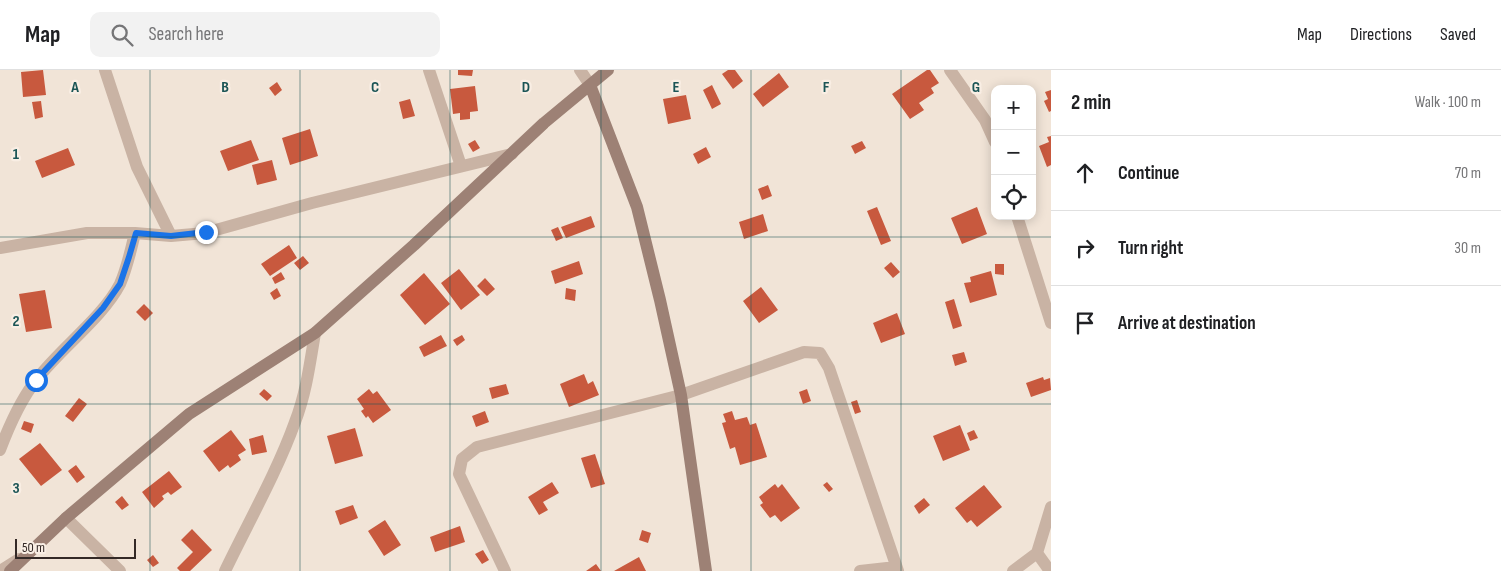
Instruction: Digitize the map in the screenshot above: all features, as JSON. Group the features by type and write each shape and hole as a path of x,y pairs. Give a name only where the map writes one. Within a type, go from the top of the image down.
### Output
{"street":[{"path":"105,70 137,167 171,236"},
{"path":"429,70 461,166"},
{"path":"580,70 590,85 637,207 681,395 706,571"},
{"path":"10,571 66,518 189,414 314,333 364,290 544,123 608,70"},
{"path":"950,70 985,120 991,133"},
{"path":"0,248 87,233 136,233 171,236 206,232 312,203 512,154"},
{"path":"1018,220 1051,323"},
{"path":"0,450 15,415 36,380 103,308 120,284 136,233"},
{"path":"225,571 280,458 295,422 306,383 314,333"},
{"path":"505,571 459,474 462,459 477,448 681,395 804,352 820,353 828,368 897,569 860,571"},
{"path":"1013,571 1037,553 1051,507"},
{"path":"66,518 120,571"},
{"path":"0,571 30,552"},
{"path":"1037,553 1050,571"}],"building":[{"path":"43,70 46,95 23,97 21,72"},
{"path":"458,70 473,70 472,76 458,75"},
{"path":"728,70 735,70 743,81 733,89 722,74"},
{"path":"927,70 930,70 939,83 931,88 934,93 919,103 924,110 910,119 892,94"},
{"path":"779,73 789,87 763,107 753,94"},
{"path":"277,82 282,90 275,96 269,88"},
{"path":"712,85 721,104 712,109 703,90"},
{"path":"475,86 478,111 470,112 470,119 460,120 460,113 453,114 450,89"},
{"path":"1051,90 1051,111 1049,112 1044,101 1048,99 1045,92"},
{"path":"686,95 691,119 668,124 663,99"},
{"path":"410,99 415,116 403,119 399,102"},
{"path":"41,101 43,117 35,119 32,102"},
{"path":"310,129 318,156 290,165 282,138"},
{"path":"1051,136 1051,165 1047,167 1039,146 1049,142 1047,137"},
{"path":"251,140 259,160 228,171 220,151"},
{"path":"475,140 480,148 473,152 468,144"},
{"path":"862,141 866,148 855,154 851,146"},
{"path":"706,147 711,157 698,164 693,154"},
{"path":"68,148 75,165 42,178 35,161"},
{"path":"272,160 277,180 257,185 252,165"},
{"path":"768,185 772,196 762,200 758,189"},
{"path":"877,207 891,241 881,245 867,211"},
{"path":"977,207 987,234 962,244 951,218"},
{"path":"763,214 768,231 744,239 739,222"},
{"path":"591,216 595,227 566,238 561,227"},
{"path":"558,227 563,238 556,241 551,230"},
{"path":"289,245 297,258 270,276 261,264"},
{"path":"303,256 309,263 300,270 294,263"},
{"path":"579,261 583,274 555,284 551,271"},
{"path":"891,262 900,272 893,278 884,268"},
{"path":"995,264 1004,264 1004,275 995,274"},
{"path":"459,269 480,295 461,310 441,283"},
{"path":"991,271 997,295 970,303 964,283 971,282 970,277"},
{"path":"281,272 285,279 275,284 272,278"},
{"path":"424,273 450,304 425,325 400,295"},
{"path":"485,278 495,289 487,296 477,286"},
{"path":"761,287 778,310 759,323 743,301"},
{"path":"277,288 281,296 274,300 270,293"},
{"path":"566,288 576,290 575,301 565,299"},
{"path":"45,290 52,328 26,332 19,294"},
{"path":"954,299 962,326 953,329 945,302"},
{"path":"144,304 153,313 145,321 136,312"},
{"path":"897,313 905,334 881,343 873,323"},
{"path":"441,335 447,346 424,357 419,347"},
{"path":"462,335 465,340 457,346 453,340"},
{"path":"964,352 967,362 955,366 952,355"},
{"path":"584,374 588,384 593,381 599,395 569,407 560,384"},
{"path":"1043,377 1044,380 1050,378 1051,390 1031,397 1026,383"},
{"path":"506,384 509,394 492,399 489,388"},
{"path":"264,389 272,396 267,401 259,394"},
{"path":"369,389 373,394 377,391 391,410 373,423 361,411 364,409 357,399"},
{"path":"807,389 811,401 803,404 799,392"},
{"path":"79,398 87,404 73,422 65,416"},
{"path":"857,400 861,412 855,414 851,402"},
{"path":"485,411 489,422 476,427 472,416"},
{"path":"732,411 735,420 747,417 750,425 756,423 767,457 740,465 735,447 730,449 722,423 726,422 723,414"},
{"path":"24,421 34,424 31,433 21,429"},
{"path":"960,425 970,450 943,461 933,436"},
{"path":"355,428 363,456 335,464 327,436"},
{"path":"231,430 246,450 238,455 241,460 230,468 228,465 219,472 203,451"},
{"path":"974,430 978,438 970,441 967,433"},
{"path":"263,435 267,452 252,455 249,439"},
{"path":"40,443 62,470 41,486 19,459"},
{"path":"595,454 605,484 591,488 581,458"},
{"path":"76,465 85,477 77,483 68,471"},
{"path":"169,471 182,487 171,495 168,492 162,496 164,499 154,508 142,492"},
{"path":"552,482 559,493 543,502 548,510 539,515 528,497"},
{"path":"827,482 833,489 829,492 823,485"},
{"path":"775,484 778,488 782,484 800,508 781,522 775,515 770,518 760,505 763,503 759,497"},
{"path":"984,485 1002,507 977,527 971,520 967,523 955,508"},
{"path":"122,496 129,505 122,510 115,502"},
{"path":"924,498 930,505 919,514 914,506"},
{"path":"353,505 358,518 340,525 335,511"},
{"path":"385,520 401,545 384,556 368,531"},
{"path":"460,526 465,542 435,552 430,537"},
{"path":"192,529 212,550 190,571 180,571 177,568 193,552 181,540"},
{"path":"642,530 651,533 648,543 639,540"},
{"path":"483,550 489,560 482,564 475,554"},
{"path":"153,555 159,563 153,567 147,560"},
{"path":"639,557 646,571 614,571"},
{"path":"596,564 601,571 586,571"}],"route":[{"path":"36,380 103,308 120,284 136,233 171,236 206,232"}]}
